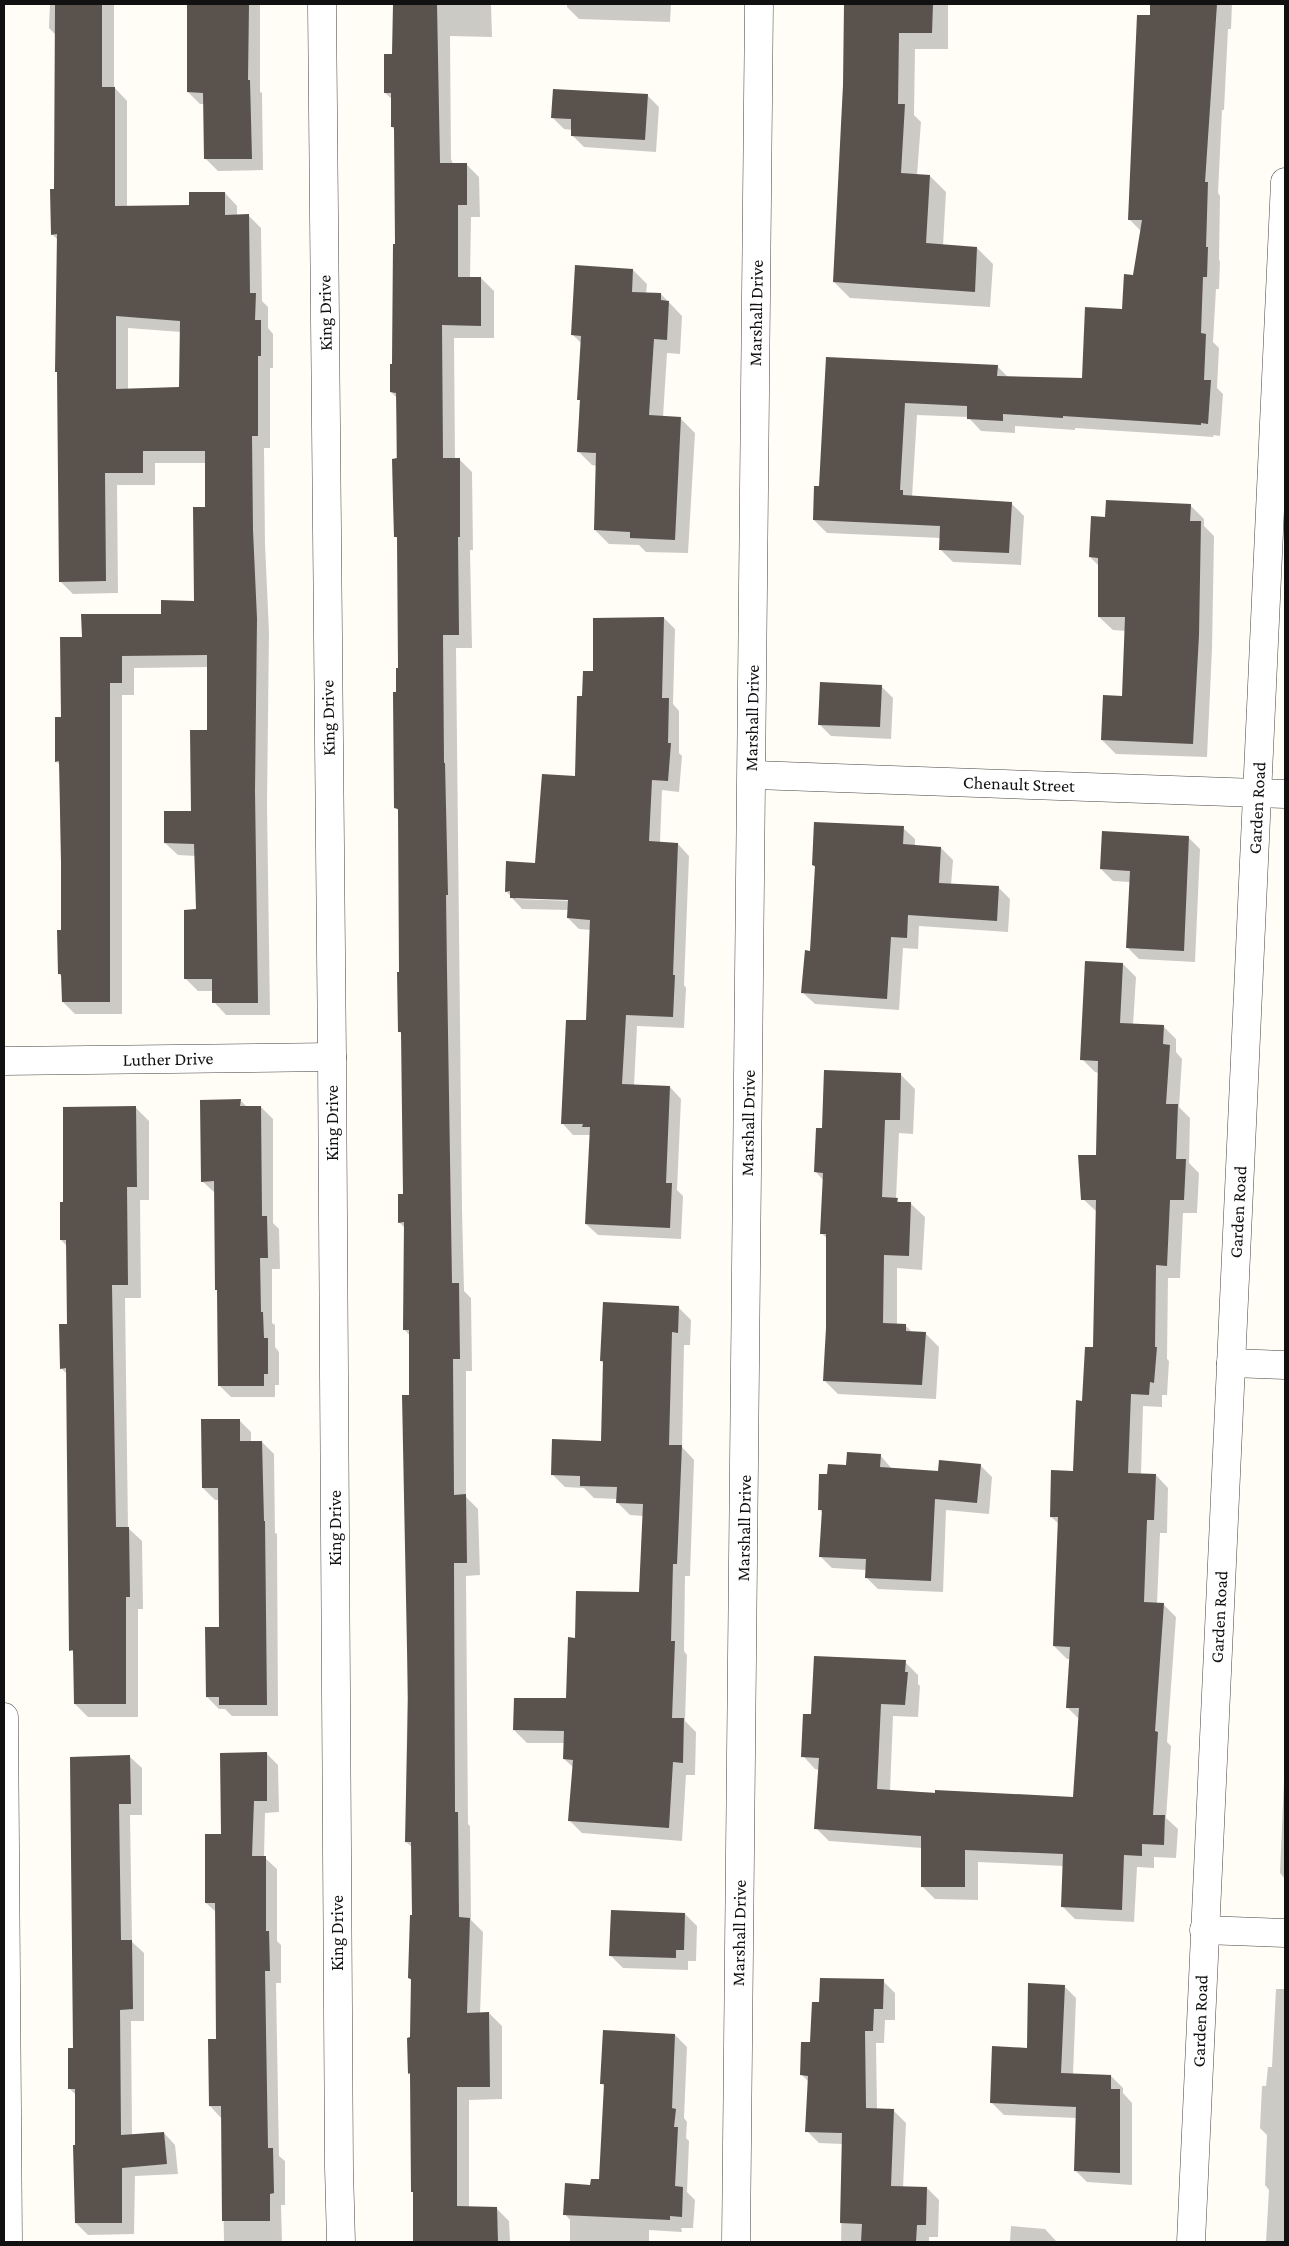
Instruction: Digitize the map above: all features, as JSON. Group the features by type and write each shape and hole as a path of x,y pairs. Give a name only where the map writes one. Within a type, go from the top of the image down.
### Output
{"street":[{"name":"King Drive","path":"322,4 341,2242"},
{"name":"Marshall Drive","path":"736,2242 759,4"},
{"name":"Garden Road","path":"1190,2242 1285,182"},
{"name":"Chenault Street","path":"752,775 1285,794"},
{"name":"Luther Drive","path":"4,1061 332,1057"},
{"path":"1231,1363 1285,1365"},
{"path":"4,1717 8,2242"},
{"path":"1204,1930 1285,1933"}],"building":[{"path":"55,4 102,4 102,87 115,87 115,206 189,205 189,192 225,192 225,215 249,214 250,293 256,293 255,320 261,320 261,356 258,356 258,436 252,436 253,530 257,619 255,791 258,1003 212,1003 212,979 184,979 184,910 196,909 194,844 164,843 164,811 191,811 190,730 207,730 207,655 122,656 122,683 110,683 110,1002 62,1002 61,974 58,974 57,930 61,930 59,761 55,762 55,717 61,717 60,637 82,637 81,614 161,614 161,600 194,601 193,507 205,507 205,451 143,451 143,473 105,473 106,581 59,582 57,372 55,372 57,234 51,235 50,189 54,189","holes":["116,316 180,321 179,387 116,389"]},
{"path":"187,4 249,4 248,80 250,80 252,159 204,159 203,93 187,92"},
{"path":"393,4 437,4 440,163 467,163 467,205 458,205 458,277 481,277 481,326 442,325 443,458 460,458 460,537 458,537 459,635 443,635 444,763 448,895 446,895 452,1283 459,1283 460,1359 453,1359 454,1495 466,1494 467,1563 454,1563 455,1812 458,1812 459,1917 470,1918 467,2013 489,2012 490,2087 457,2087 457,2206 497,2207 498,2242 413,2242 410,2073 408,2074 407,2038 410,2037 411,1979 408,1978 410,1915 412,1915 411,1842 405,1842 408,1699 402,1395 409,1395 409,1330 403,1330 404,1222 398,1223 398,1194 403,1194 401,1032 398,1032 397,972 399,972 398,809 394,808 393,692 396,692 396,668 398,668 397,537 394,537 392,459 397,458 396,393 390,392 393,244 395,244 394,127 391,127 391,93 384,93 384,54 392,54"},
{"path":"844,4 933,4 932,33 899,33 898,104 905,104 901,173 930,175 926,243 977,247 975,292 833,282 843,85"},
{"path":"1150,4 1217,4 1205,182 1208,182 1206,247 1208,247 1207,277 1203,277 1201,333 1206,334 1204,380 1211,380 1208,424 1003,414 1003,421 967,419 967,406 905,403 900,490 903,490 903,495 1012,502 1009,553 939,550 940,526 813,520 814,486 819,486 826,357 998,365 997,376 1082,378 1085,307 1122,309 1124,274 1133,275 1142,220 1128,220 1137,15 1150,15"},
{"path":"553,89 648,94 645,140 571,136 571,119 551,118"},
{"path":"575,265 633,269 632,292 661,293 661,300 669,301 667,340 654,339 649,415 681,417 675,540 630,538 630,532 594,530 596,453 577,452 580,400 577,400 581,336 571,335"},
{"path":"1106,500 1191,504 1190,521 1201,521 1199,635 1193,744 1101,740 1103,695 1122,696 1125,617 1098,617 1098,558 1089,557 1091,516 1105,517"},
{"path":"664,617 662,698 669,698 668,743 671,743 668,781 652,780 649,841 678,843 673,1017 626,1015 622,1084 670,1086 666,1183 672,1183 670,1228 585,1224 590,1127 582,1127 583,1124 561,1124 566,1020 586,1020 590,920 567,918 568,900 510,898 510,891 505,892 506,861 535,863 542,774 575,776 577,696 582,696 583,671 593,671 593,618"},
{"path":"820,682 882,685 880,727 818,725"},
{"path":"814,822 904,826 903,844 941,847 939,883 999,886 997,921 908,915 907,938 891,937 887,999 801,993 805,950 810,951 815,866 812,865"},
{"path":"1102,831 1189,836 1184,951 1126,948 1130,871 1100,869"},
{"path":"1085,961 1123,963 1120,1023 1164,1025 1163,1044 1170,1045 1166,1104 1178,1104 1176,1159 1186,1159 1184,1200 1170,1200 1167,1266 1156,1265 1155,1347 1157,1347 1154,1383 1150,1382 1149,1395 1131,1394 1128,1473 1156,1474 1154,1520 1147,1520 1144,1602 1164,1603 1155,1731 1158,1732 1153,1815 1165,1815 1164,1845 1142,1844 1142,1856 1124,1855 1122,1910 1061,1907 1063,1854 965,1850 965,1887 921,1887 921,1836 814,1829 819,1758 801,1757 803,1714 811,1714 814,1656 906,1660 905,1672 908,1672 905,1705 881,1704 877,1789 935,1793 935,1790 1073,1797 1079,1708 1066,1708 1070,1647 1053,1646 1058,1517 1050,1517 1051,1470 1073,1471 1076,1400 1082,1401 1085,1347 1093,1347 1096,1200 1081,1200 1078,1155 1096,1155 1098,1061 1080,1060"},
{"path":"824,1070 901,1073 900,1120 885,1120 882,1197 898,1198 897,1202 911,1202 909,1256 884,1255 883,1323 906,1324 906,1331 926,1332 922,1385 823,1381 826,1328 826,1234 820,1234 823,1173 814,1172 816,1128 822,1128"},
{"path":"241,1099 240,1106 261,1106 262,1216 267,1216 268,1258 260,1258 261,1312 263,1312 264,1338 268,1338 268,1374 264,1374 264,1386 218,1386 214,1181 201,1182 200,1100"},
{"path":"136,1106 137,1187 127,1187 128,1285 112,1285 116,1527 129,1527 130,1597 126,1597 126,1704 74,1704 73,1650 69,1651 66,1368 60,1369 59,1324 67,1324 66,1240 60,1240 60,1202 63,1202 63,1107"},
{"path":"603,1302 679,1306 678,1333 672,1332 669,1445 682,1445 677,1564 673,1564 671,1641 675,1641 672,1718 684,1718 683,1763 673,1762 669,1828 568,1821 573,1760 563,1759 564,1731 513,1730 514,1698 566,1698 568,1637 575,1638 576,1591 639,1592 643,1504 616,1503 617,1487 580,1486 580,1476 551,1475 552,1439 601,1441 603,1361 600,1361"},
{"path":"201,1419 240,1419 240,1441 262,1441 267,1705 219,1705 219,1697 206,1697 205,1627 219,1627 218,1488 202,1488"},
{"path":"847,1452 881,1454 880,1467 938,1471 939,1460 981,1464 977,1503 935,1499 931,1581 865,1578 866,1559 819,1557 822,1510 818,1510 819,1474 827,1474 828,1464 846,1465"},
{"path":"267,1752 267,1801 254,1801 252,1856 266,1856 266,1931 269,1931 270,1971 265,1971 268,2148 273,2148 274,2193 270,2194 270,2221 222,2221 221,2106 209,2106 208,2039 216,2039 215,1903 205,1903 205,1834 221,1834 220,1753"},
{"path":"130,1755 131,1804 119,1804 121,1940 132,1940 133,2009 120,2010 121,2135 164,2132 167,2164 122,2168 122,2223 75,2223 73,2145 75,2145 75,2089 68,2089 68,2048 73,2048 70,1757"},
{"path":"611,1910 685,1913 684,1950 676,1950 676,1958 609,1956"},
{"path":"820,1978 884,1979 883,2009 874,2009 873,2031 865,2031 866,2108 894,2109 891,2186 927,2187 926,2225 917,2225 916,2242 861,2242 862,2224 840,2223 842,2133 805,2132 808,2076 800,2075 801,2042 810,2042 812,2002 819,2002"},
{"path":"1028,1983 1065,1985 1061,2073 1111,2075 1111,2089 1120,2089 1120,2173 1074,2171 1076,2107 990,2103 992,2046 1027,2048"},
{"path":"603,2030 675,2034 672,2108 676,2109 674,2127 678,2127 675,2186 683,2187 682,2217 670,2216 670,2220 563,2215 565,2183 590,2185 591,2179 599,2179 604,2084 600,2084"}]}
